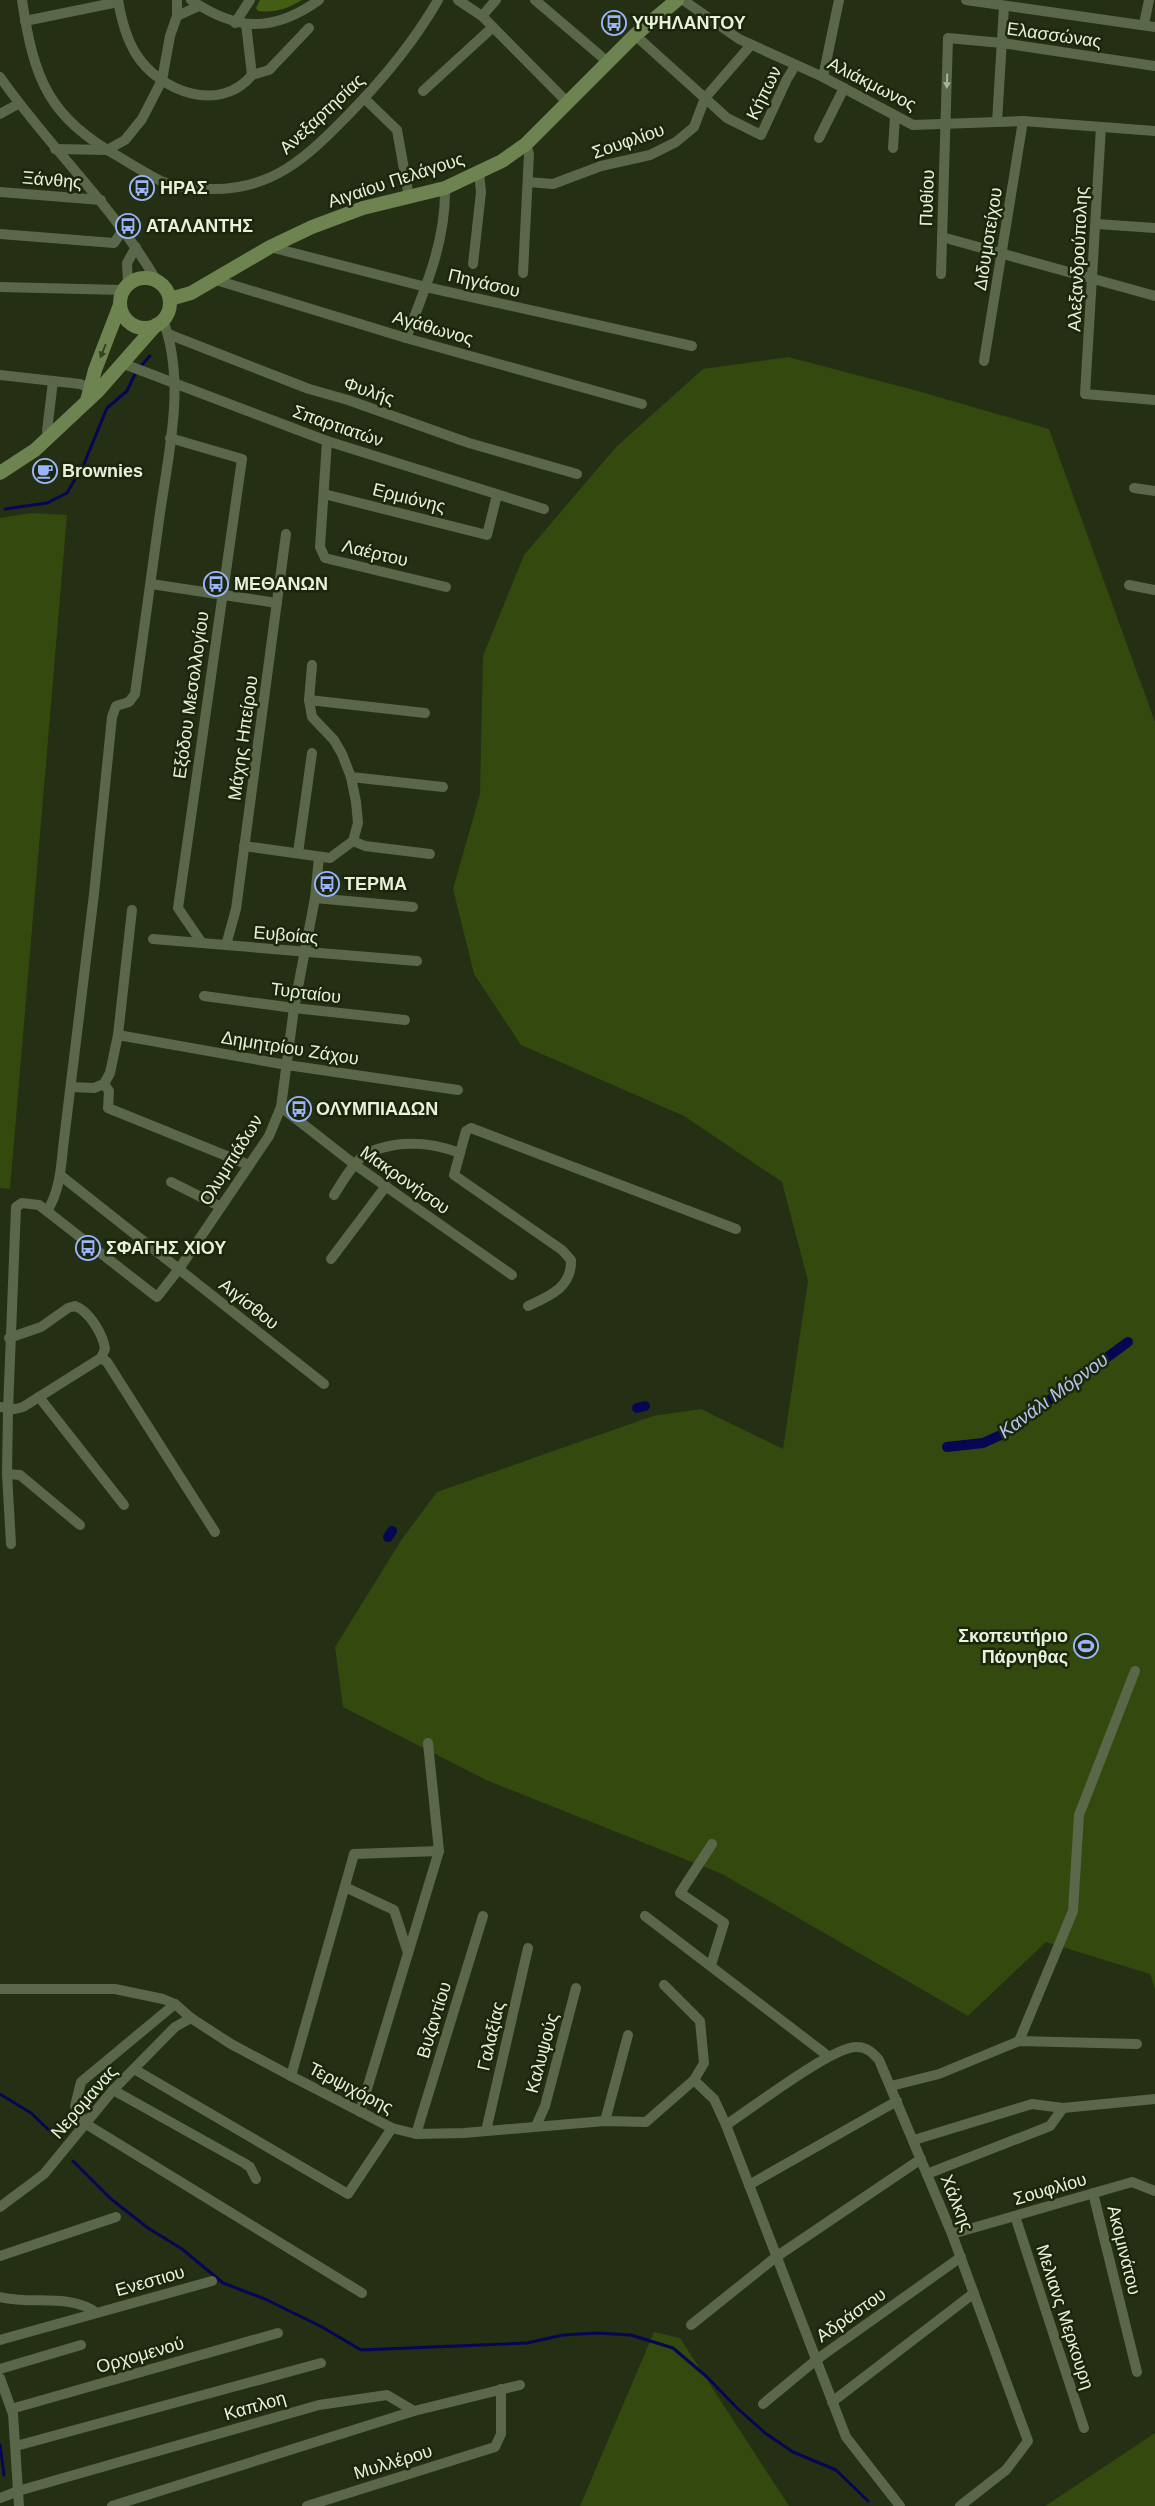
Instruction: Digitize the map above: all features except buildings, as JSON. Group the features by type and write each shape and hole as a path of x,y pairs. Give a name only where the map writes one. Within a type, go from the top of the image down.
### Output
{"main road":[{"name":"Αιγαίου Πελάγους","path":"170,299 190,293 216,280 270,247 312,227 363,208 446,188 502,161 526,144 635,35 677,0"},
{"path":"0,473 35,450 87,402 124,364 159,323 170,307 170,299 156,278 143,278 126,287 87,402"},
{"path":"120,305 126,320 133,325 140,327 159,323"}],"street":[{"name":"Ανεξαρτησίας","path":"22,0 33,59 48,96 72,123 107,150 162,181 190,188 221,190 253,185 280,174 311,152 364,98 423,26 438,0"},
{"path":"55,150 107,150 125,140 142,119 162,80 170,36 177,16 177,0"},
{"path":"250,0 241,24 252,75"},
{"path":"177,16 195,3 209,13 241,24 277,21 304,11 319,0"},
{"path":"458,0 482,16 568,103"},
{"path":"482,16 496,0"},
{"path":"535,0 609,63"},
{"name":"Αλιάκμωνος","path":"683,0 720,28 750,46 823,77 913,125 1023,121 1155,131"},
{"path":"823,77 839,0"},
{"path":"966,0 1155,27"},
{"path":"1144,24 1149,0"},
{"path":"25,21 118,1 128,38 146,68 162,80 194,95 211,96 229,92 244,85 252,75 269,70 310,28"},
{"path":"997,122 1004,6"},
{"path":"423,91 493,27"},
{"path":"635,35 704,98"},
{"name":"Ελασσώνας","path":"948,38 1002,43 1155,66"},
{"name":"Πυθίου","path":"941,274 948,38"},
{"name":"Σουφλίου","path":"528,182 553,184 601,166 650,155 676,142 694,127 704,98 750,46"},
{"name":"Κήπων","path":"704,98 727,118 761,135 795,66"},
{"path":"0,77 18,104 55,150 101,200 136,247 156,278"},
{"path":"819,138 844,88"},
{"path":"364,98 397,130 408,197"},
{"path":"0,114 18,104"},
{"path":"893,148 895,116"},
{"name":"Διδυμοτείχου","path":"984,361 1003,254 1023,121"},
{"name":"Αλεξανδρούπολης","path":"1102,127 1094,280 1085,394 1155,400"},
{"path":"523,273 529,154 526,144"},
{"path":"473,264 481,192 479,173"},
{"path":"406,338 426,287 444,228 446,188"},
{"name":"Ξάνθης","path":"0,192 101,200"},
{"path":"1097,224 1155,228"},
{"path":"0,234 114,243 123,230"},
{"path":"942,237 1155,296"},
{"path":"0,286 126,287 127,263 136,247"},
{"name":"Πηγάσου","path":"270,247 426,287 692,346"},
{"name":"Αγάθωνος","path":"216,280 406,338 642,404"},
{"path":"11,1544 4,1409 16,1207 22,1203 30,1203 40,1205 47,1210 53,1203 60,1175 94,894 112,717 116,706 130,702 135,694 170,438 175,383 168,334 159,323"},
{"name":"Φυλής","path":"168,334 309,389 348,400 469,444 577,474"},
{"name":"Σπαρτιατών","path":"124,364 327,441 544,509"},
{"path":"0,375 53,381 91,388"},
{"path":"51,435 47,431 53,381"},
{"name":"Εξόδου Μεσολλογίου","path":"170,438 242,459 178,908 202,943"},
{"name":"Λαέρτου","path":"327,441 320,547 325,558 446,587"},
{"path":"1134,488 1155,491"},
{"name":"Ερμιόνης","path":"324,494 487,535 498,494"},
{"name":"Μάχης Ηπείρου","path":"226,945 236,909 286,534"},
{"path":"151,584 277,603"},
{"path":"1129,585 1155,590"},
{"path":"244,846 330,858 353,841 358,823 352,777 334,740 312,717 309,700 312,665"},
{"path":"309,700 425,714"},
{"path":"298,853 312,753"},
{"path":"352,777 443,787"},
{"path":"353,841 365,846 430,854"},
{"name":"Ολυμπιάδων","path":"47,1210 157,1297 179,1269 269,1136 281,1107 294,1008 315,898 319,857"},
{"path":"315,898 413,907"},
{"path":"71,1087 94,1088 104,1084 110,1073 118,1035 132,910"},
{"name":"Ευβοίας","path":"153,939 417,961"},
{"name":"Τυρταίου","path":"204,996 405,1020"},
{"name":"Δημητρίου Ζάχου","path":"118,1035 287,1065 458,1090"},
{"path":"104,1084 109,1091 108,1108 249,1166"},
{"name":"Μακρονήσου","path":"281,1107 354,1164 512,1275"},
{"path":"528,1306 548,1297 567,1282 571,1273 571,1260 562,1250 454,1175 466,1131 471,1128 736,1229"},
{"path":"334,1195 354,1164 366,1153 391,1145 418,1142 444,1147 460,1153"},
{"name":"Αιγίσθου","path":"60,1175 324,1384"},
{"path":"171,1182 221,1207"},
{"path":"331,1259 386,1186"},
{"path":"4,1409 23,1407 101,1358 105,1349 99,1332 86,1314 75,1306 68,1308 41,1327 9,1338"},
{"path":"101,1358 107,1362 215,1532"},
{"path":"39,1397 124,1505"},
{"path":"7,1474 20,1475 80,1524"},
{"path":"1019,2041 1073,1911 1079,1815 1135,1671"},
{"path":"360,2112 439,1852 428,1743"},
{"path":"711,1965 724,1923 680,1893 712,1844"},
{"path":"291,2076 354,1854 439,1852"},
{"path":"345,1887 394,1910 408,1953"},
{"name":"Βυζαντίου","path":"416,2134 483,1916"},
{"path":"645,1916 828,2056"},
{"name":"Γαλαξίας","path":"486,2130 528,1948"},
{"path":"664,1986 700,2021 704,2063 694,2080 714,2100 726,2125 846,2437 897,2505"},
{"name":"Καλυψούς","path":"536,2126 545,2106 576,1988"},
{"name":"Τερψιχόρης","path":"0,1989 115,1989 143,1994 175,2004 191,2018 231,2044 392,2128 416,2134 605,2121 646,2122 694,2080"},
{"path":"175,2004 81,2082 75,2106 86,2124 362,2293"},
{"name":"Νερομανας","path":"0,2207 44,2174 113,2090 175,2027 191,2018"},
{"path":"605,2121 628,2035"},
{"path":"891,2086 939,2074 1019,2041 1137,2044"},
{"name":"Χάλκης","path":"726,2125 828,2056 855,2046 866,2049 879,2060 952,2234 1028,2441 1006,2470 960,2506"},
{"path":"134,2069 348,2194 392,2128"},
{"path":"113,2090 244,2162 250,2167 256,2179"},
{"path":"914,2140 1032,2104 1063,2108 1155,2098"},
{"path":"749,2185 897,2101"},
{"path":"928,2174 1050,2126 1063,2108"},
{"path":"691,2325 776,2257 921,2159"},
{"name":"Σουφλίου","path":"952,2234 1132,2182 1155,2191"},
{"name":"Ακομινάτου","path":"1093,2193 1138,2372"},
{"name":"Μελιανς Μερκουρη","path":"1014,2216 1084,2428"},
{"path":"0,2256 116,2217"},
{"name":"Αδράστου","path":"763,2404 816,2360 961,2258"},
{"name":"Ενεστιου","path":"0,2340 212,2281"},
{"path":"832,2402 974,2293"},
{"name":"Ενεστιου","path":"0,2297 21,2301 81,2304 97,2313"},
{"name":"Ορχομενού","path":"11,2409 278,2333"},
{"path":"0,2369 81,2345"},
{"path":"16,2446 321,2363"},
{"path":"0,2378 11,2409 16,2446 19,2506"},
{"path":"112,2506 414,2411 520,2385"},
{"name":"Μυλλέρου","path":"307,2506 490,2450 499,2442 501,2434 501,2389"},
{"name":"Καπλοη","path":"0,2498 18,2491 319,2405 387,2395 414,2411"}],"green space":[{"path":"260,0 302,0 281,10 258,11 256,8"},
{"path":"788,357 914,390 1049,429 1155,722 1155,1989 1150,1974 1046,1942 968,2016 722,1874 486,1780 343,1707 335,1647 402,1539 437,1492 653,1416 701,1409 783,1449 808,1281 782,1182 684,1116 521,1045 474,974 453,889 480,794 483,656 524,555 616,447 703,369"},
{"path":"31,513 67,515 10,1189 0,1188 0,518"},
{"path":"654,2332 680,2338 789,2506 580,2506"},
{"path":"1155,2433 1155,2506 1045,2506"}],"waterway":[{"path":"140,367 150,356"},
{"path":"5,509 47,503 67,493 84,464 107,408 127,391 136,372"},
{"name":"Κανάλι Μόρνου","path":"947,1447 983,1443 1003,1434 1128,1342"},
{"name":"Κανάλι Μόρνου","path":"637,1408 645,1406"},
{"name":"Κανάλι Μόρνου","path":"388,1537 392,1531"},
{"path":"0,2094 31,2113 56,2137"},
{"path":"73,2161 111,2199 148,2228 182,2249 223,2283 265,2299 322,2327 361,2350 527,2343 563,2335 597,2333 631,2335 673,2348 707,2377 765,2433 793,2452 836,2470 868,2501"},
{"path":"0,2445 4,2475"}],"place":[{"name":"ΥΨΗΛΑΝΤΟΥ","path":"614,23"},
{"name":"ΗΡΑΣ","path":"142,188"},
{"name":"ΑΤΑΛΑΝΤΗΣ","path":"128,226"},
{"name":"Brownies","path":"45,471"},
{"name":"ΜΕΘΑΝΩΝ","path":"216,584"},
{"name":"ΤΕΡΜΑ","path":"327,884"},
{"name":"ΟΛΥΜΠΙΑΔΩΝ","path":"299,1109"},
{"name":"ΣΦΑΓΗΣ ΧΙΟΥ","path":"88,1248"},
{"name":"Σκοπευτήριο Πάρνηθας","path":"1086,1646"}]}
